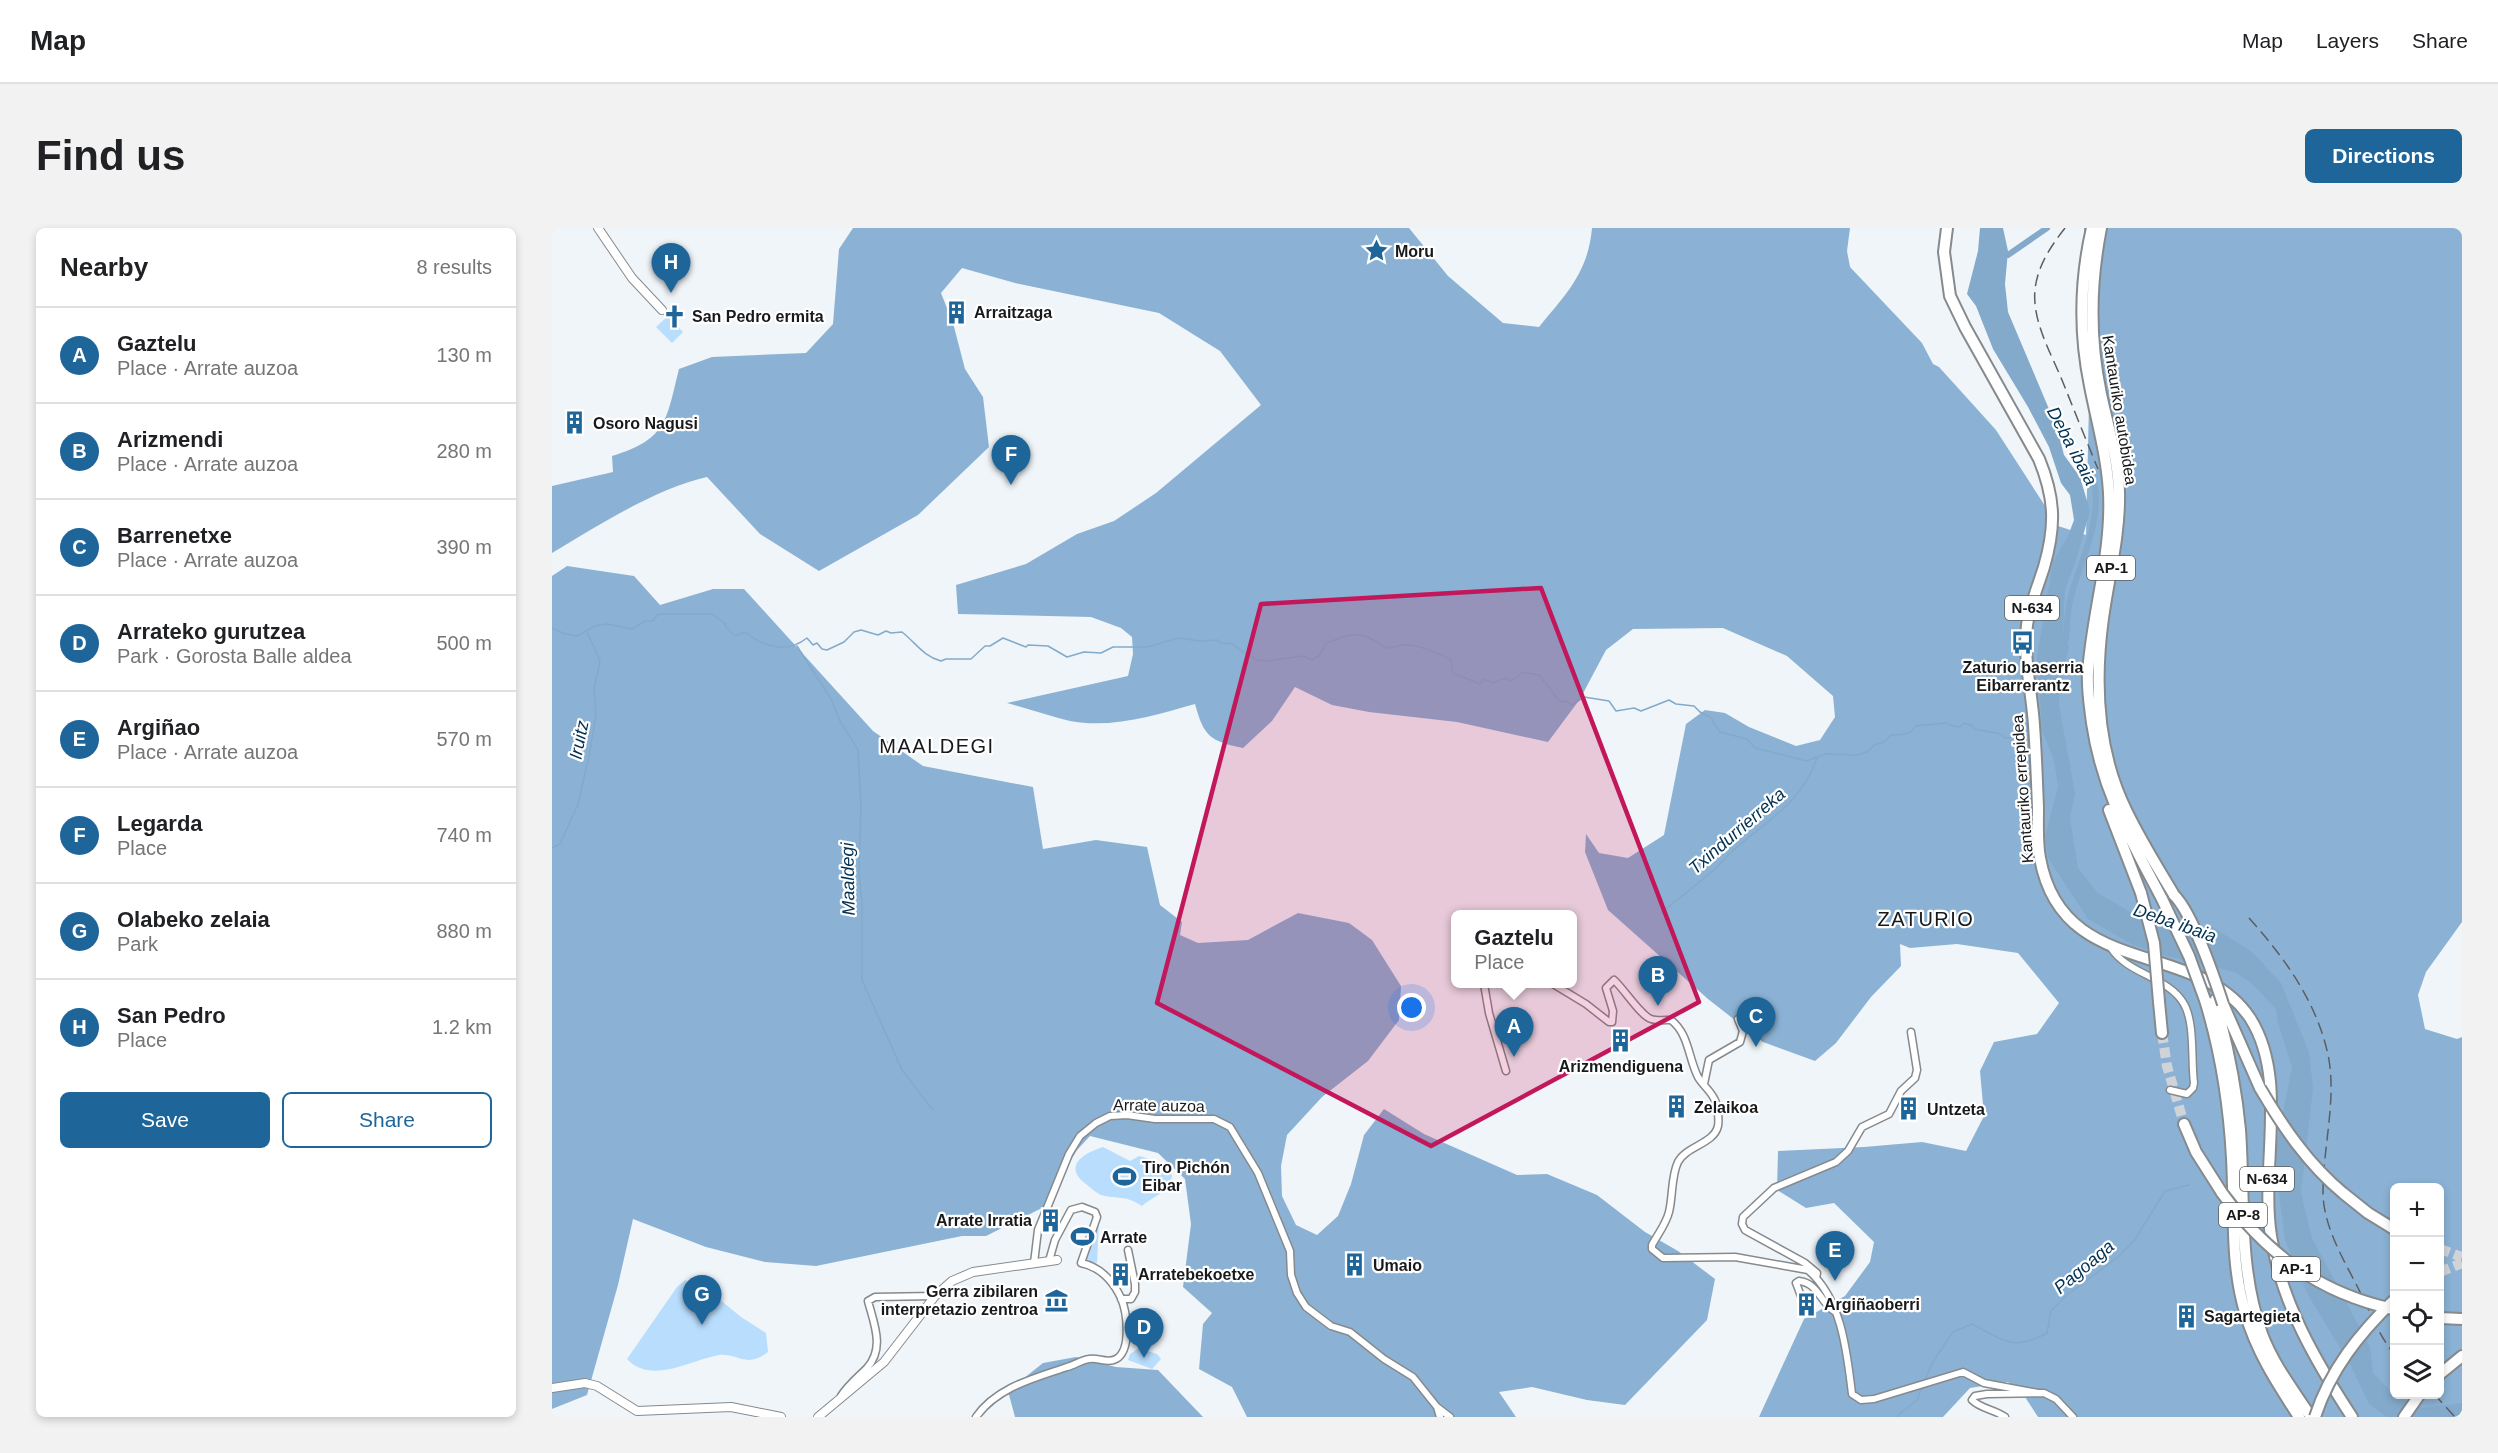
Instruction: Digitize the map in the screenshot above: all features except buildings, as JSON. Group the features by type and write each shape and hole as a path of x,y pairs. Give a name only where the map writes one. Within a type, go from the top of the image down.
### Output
{"highway":[{"name":"Kantauriko errepidea","path":"1947,228 1944,252 1950,296 2039,459 2052,501 2052,534 2027,625 2039,857 2043,874 2063,910 2076,925 2111,948 2177,969 2214,985 2235,1001 2259,1033 2271,1083 2267,1190 2271,1237 2280,1277 2298,1323 2352,1417"},
{"name":"Kantauriko autobidea","path":"2092,228 2083,276 2082,324 2090,386 2107,465 2110,507 2088,676 2094,733"},
{"name":"Kantauriko autobidea","path":"2101,228 2093,277 2091,326 2101,393 2117,464 2119,491 2119,517 2100,645 2098,701 2106,752 2126,811 2174,895 2214,1001 2235,1082 2240,1130 2244,1250 2251,1296 2262,1335 2271,1355 2313,1417"},
{"name":"AP-1","path":"2094,733 2096,766 2141,893 2154,943 2162,1033"},
{"name":"AP-8","path":"2094,733 2104,780 2113,803 2189,956 2214,1001"},
{"name":"Kantauriko autobidea","path":"2214,1001 2218,1045 2230,1118 2235,1260 2245,1311 2261,1355 2299,1417"},
{"path":"2214,1001 2260,1088 2302,1150 2343,1193 2390,1227"},
{"name":"AP-1","path":"2184,1124 2196,1152 2222,1193 2258,1235 2296,1269 2336,1292 2390,1305"},
{"path":"2313,1417 2342,1360 2354,1342 2390,1310"},
{"path":"2444,1317 2462,1319"},
{"path":"2444,1370 2462,1356"},
{"path":"2404,1417 2417,1399"}],"street":[{"path":"598,228 632,278 662,310"},
{"path":"2111,948 2117,958 2169,989 2186,1006 2194,1083 2193,1088 2187,1094 2170,1090"},
{"path":"1560,988 1612,1022 1613,1011 1606,988 1614,980 1646,1017 1654,1020 1671,1020 1679,1026 1685,1036 1694,1067 1716,1104 1718,1127 1711,1137 1686,1152 1678,1162 1668,1214 1652,1245 1657,1255 1670,1258 1735,1257 1808,1270 1830,1299 1847,1353 1852,1394 1858,1399 1874,1399 1963,1372 1984,1383 2038,1393"},
{"path":"1485,988 1489,1014 1506,1071"},
{"path":"1704,1084 1709,1060 1740,1042 1743,1031 1737,1019"},
{"path":"1816,1278 1817,1273 1814,1269 1745,1230 1742,1224 1743,1217 1774,1188 1836,1162 1848,1151 1862,1127 1889,1114 1901,1091 1915,1078 1917,1055 1911,1032"},
{"name":"Arrate auzoa","path":"1034,1263 1038,1230 1069,1154 1080,1136 1096,1123 1110,1116 1214,1119 1230,1127 1258,1173 1290,1251 1292,1275 1306,1307 1331,1326 1350,1332 1384,1359 1413,1377 1437,1407 1450,1417"},
{"path":"818,1417 884,1362 935,1296 952,1281 974,1272 1053,1261 1065,1219 1071,1210 1082,1207 1095,1212 1097,1217 1081,1263 1102,1272 1124,1300 1126,1341 1122,1353 1117,1359 1110,1361 1089,1359 1037,1377 997,1395 976,1417"},
{"path":"1124,1300 1131,1299 1135,1292 1128,1250"},
{"path":"1801,1296 1796,1283 1799,1281 1806,1282 1816,1290 1827,1306 1834,1311"},
{"path":"839,1399 868,1367 877,1352 877,1337 868,1301 875,1297 935,1296"},
{"path":"552,1388 585,1383 597,1386 637,1411 731,1407 781,1417"},
{"path":"2005,1417 1994,1409 1978,1406 1972,1400 1975,1396 1987,1394 2044,1393 2056,1399 2073,1417"},
{"name":"Arrate auzoa","path":"1437,1407 1440,1417"}],"highlighted area":[{"path":"1541,588 1699,1002 1431,1146 1157,1003 1261,604"}],"shaded area":[{"path":"853,228 1409,228 1448,276 1503,323 1539,327 1567,293 1581,270 1590,244 1592,228 1850,228 1847,251 1850,267 1922,343 1933,364 1939,367 1996,430 2058,526 2086,535 2089,404 2084,228 2462,228 2462,922 2426,972 2418,995 2425,1029 2457,1039 2462,1037 2462,1417 2038,1417 2025,1397 2008,1382 1970,1388 1943,1417 1759,1417 1804,1319 1845,1296 1870,1262 1874,1242 1834,1203 1806,1208 1777,1190 1778,1151 1922,1142 1966,1151 1984,1116 1980,1071 1994,1042 2037,1034 2059,1003 2018,953 1957,944 1910,948 1900,944 1901,966 1871,997 1836,1043 1815,1061 1763,1042 1708,999 1608,910 1585,852 1586,834 1599,853 1628,858 1664,835 1686,724 1705,710 1725,713 1749,727 1796,746 1820,740 1835,717 1833,696 1787,656 1723,628 1633,629 1606,650 1580,699 1548,742 1457,722 1369,712 1332,705 1295,687 1272,721 1243,748 1223,743 1210,736 1205,731 1195,704 1134,720 1086,723 1070,721 1007,703 1128,676 1133,654 1132,637 1121,628 1091,617 958,614 956,585 1026,564 1077,534 1114,521 1156,493 1261,405 1220,351 1159,313 1015,283 962,268 941,293 953,323 965,369 983,397 989,447 918,515 819,571 760,534 707,477 688,482 648,499 552,553 552,486 613,472 612,456 644,442 662,425 671,402 679,369 712,357 806,353 833,324 839,249"},
{"path":"1980,228 2003,228 2008,251 2005,284 2008,312 2057,428 2064,455 2080,477 2090,511 2075,564 2065,589 2063,631 2069,647 2060,687 2059,705 2075,793 2070,818 2078,868 2098,893 2155,927 2210,932 2211,926 2252,952 2281,983 2309,1052 2313,1088 2301,1193 2312,1238 2370,1347 2373,1373 2390,1391 2390,1399 2404,1399 2423,1408 2462,1403 2462,1417 2387,1417 2369,1404 2351,1366 2308,1295 2285,1240 2278,1186 2276,1147 2292,1067 2276,1009 2251,983 2235,972 2167,956 2133,945 2088,919 2048,858 2045,836 2058,787 2054,760 2042,731 2037,657 2053,562 2074,520 2070,495 2061,483 2049,447 1993,349 1976,306 1967,294 1978,251"},
{"path":"668,316 683,332 672,343 656,327"},
{"path":"567,566 634,576 660,605 713,589 744,589 873,731 923,766 1033,787 1043,849 1096,840 1147,847 1160,905 1182,922 1180,935 1198,943 1248,940 1298,913 1349,923 1372,940 1401,986 1399,1020 1368,1061 1322,1097 1287,1135 1281,1166 1282,1196 1296,1225 1317,1235 1338,1216 1351,1184 1364,1135 1384,1109 1424,1134 1517,1175 1547,1174 1597,1195 1645,1232 1678,1251 1715,1279 1707,1320 1625,1405 1587,1400 1532,1387 1499,1392 1516,1417 1247,1417 1232,1387 1199,1369 1203,1324 1212,1313 1183,1287 1191,1224 1185,1179 1158,1153 1090,1136 1077,1150 1042,1208 986,1236 962,1236 816,1266 765,1262 706,1247 633,1219 618,1285 587,1395 552,1409 552,576"},
{"name":"Tiro Pichón Eibar","path":"1103,1147 1130,1161 1139,1156 1157,1163 1172,1175 1171,1181 1165,1190 1142,1206 1126,1199 1099,1194 1079,1177 1076,1166 1083,1157"},
{"name":"Arrate","path":"1097,1219 1099,1219 1097,1263 1086,1261"},
{"path":"685,1280 713,1294 741,1317 766,1333 768,1352 748,1360 719,1355 671,1369 659,1370 648,1370 627,1359 677,1287"},
{"path":"1139,1348 1157,1354 1161,1359 1152,1369 1128,1360 1130,1354"},
{"path":"1076,1357 1116,1367 1158,1370 1203,1417 1015,1417 1008,1391 1043,1363"}],"waterway":[{"path":"2008,255 2047,228"},
{"name":"Deba ibaia","path":"2066,639 2070,599 2093,527 2095,486"},
{"path":"552,628 577,636 595,626 607,624 632,629 645,621 653,621 658,614 712,614 726,624 725,626 735,636 745,632 760,642 776,647 792,646 807,638 813,645 817,643 822,649 827,650 844,642 854,632 861,630 878,635 886,631 902,632 924,653 941,661 971,659 985,646 990,646 1003,638 1026,647 1028,645 1048,646 1067,657 1084,652 1101,653 1113,647 1148,647 1178,638 1200,641 1218,640 1221,643 1233,644 1256,660 1266,661 1303,656 1312,660 1319,656 1327,642 1357,635 1387,648 1406,645 1434,652 1451,660 1453,673 1480,684 1484,679 1493,683 1505,678 1511,681 1523,672 1539,675 1560,702 1566,701 1572,705 1584,697 1609,701 1616,711 1634,708 1641,711 1669,700 1676,704 1694,706 1710,717 1720,732 1747,739 1755,748 1807,761 1825,754 1858,755 1884,742 1891,735 1908,733 1916,726 1947,723 1960,727 1964,723 1973,726 1974,729 2001,734 2005,738 2028,736"},
{"name":"Iruitz","path":"552,848 560,844 578,804 596,715 594,689 600,661 587,632"},
{"name":"Maaldegi","path":"797,646 831,699 840,721 858,750 861,806 859,871 862,904 862,980 902,1070 933,1110"},
{"name":"Txindurrierreka","path":"1661,913 1709,875 1735,849 1786,806 1804,785 1817,758"},
{"name":"Pagoaga","path":"1925,1380 1932,1363 1953,1332 1972,1324 2001,1339 2017,1343 2035,1339 2047,1333 2051,1311 2067,1295 2118,1257 2134,1241 2165,1191 2189,1185"},
{"name":"Pagoaga","path":"1896,1417 1917,1400 1922,1387"}],"tunnel":[{"path":"2162,1033 2167,1066 2184,1124"},
{"path":"2444,1250 2462,1257"},
{"path":"2444,1270 2462,1263"}],"railway":[{"path":"2065,228 2050,249 2039,272 2035,289 2036,313 2043,336 2098,469"},
{"path":"2249,918 2299,983 2309,1001 2324,1040 2331,1076 2324,1205 2331,1232 2342,1258 2390,1348"},
{"path":"2439,1399 2455,1417"}],"place":[{"name":"Moru","path":"1377,251"},
{"name":"San Pedro","path":"671,293"},
{"name":"Arraitzaga","path":"956,312"},
{"name":"San Pedro ermita","path":"674,316"},
{"name":"Osoro Nagusi","path":"575,423"},
{"name":"Legarda","path":"1011,485"},
{"name":"Zaturio baserria Eibarrerantz","path":"2023,642"},
{"name":"Arizmendi","path":"1658,1006"},
{"name":"Arizmendiguena","path":"1621,1041"},
{"name":"Barrenetxe","path":"1756,1047"},
{"name":"Gaztelu","path":"1514,1057"},
{"name":"Zelaikoa","path":"1676,1107"},
{"name":"Untzeta","path":"1909,1109"},
{"name":"Tiro Pichón Eibar","path":"1124,1176"},
{"name":"Arrate Irratia","path":"1050,1220"},
{"name":"Arrate","path":"1082,1237"},
{"name":"Umaio","path":"1355,1265"},
{"name":"Arratebekoetxe","path":"1120,1274"},
{"name":"Argiñao","path":"1835,1281"},
{"name":"Gerra zibilaren interpretazio zentroa","path":"1056,1300"},
{"name":"Argiñaoberri","path":"1806,1304"},
{"name":"Sagartegieta","path":"2186,1316"},
{"name":"Olabeko zelaia","path":"702,1325"},
{"name":"Arrateko gurutzea","path":"1144,1358"}],"district":[{"name":"MAALDEGI","path":"937,746"},
{"name":"ZATURIO","path":"1926,919"}]}
